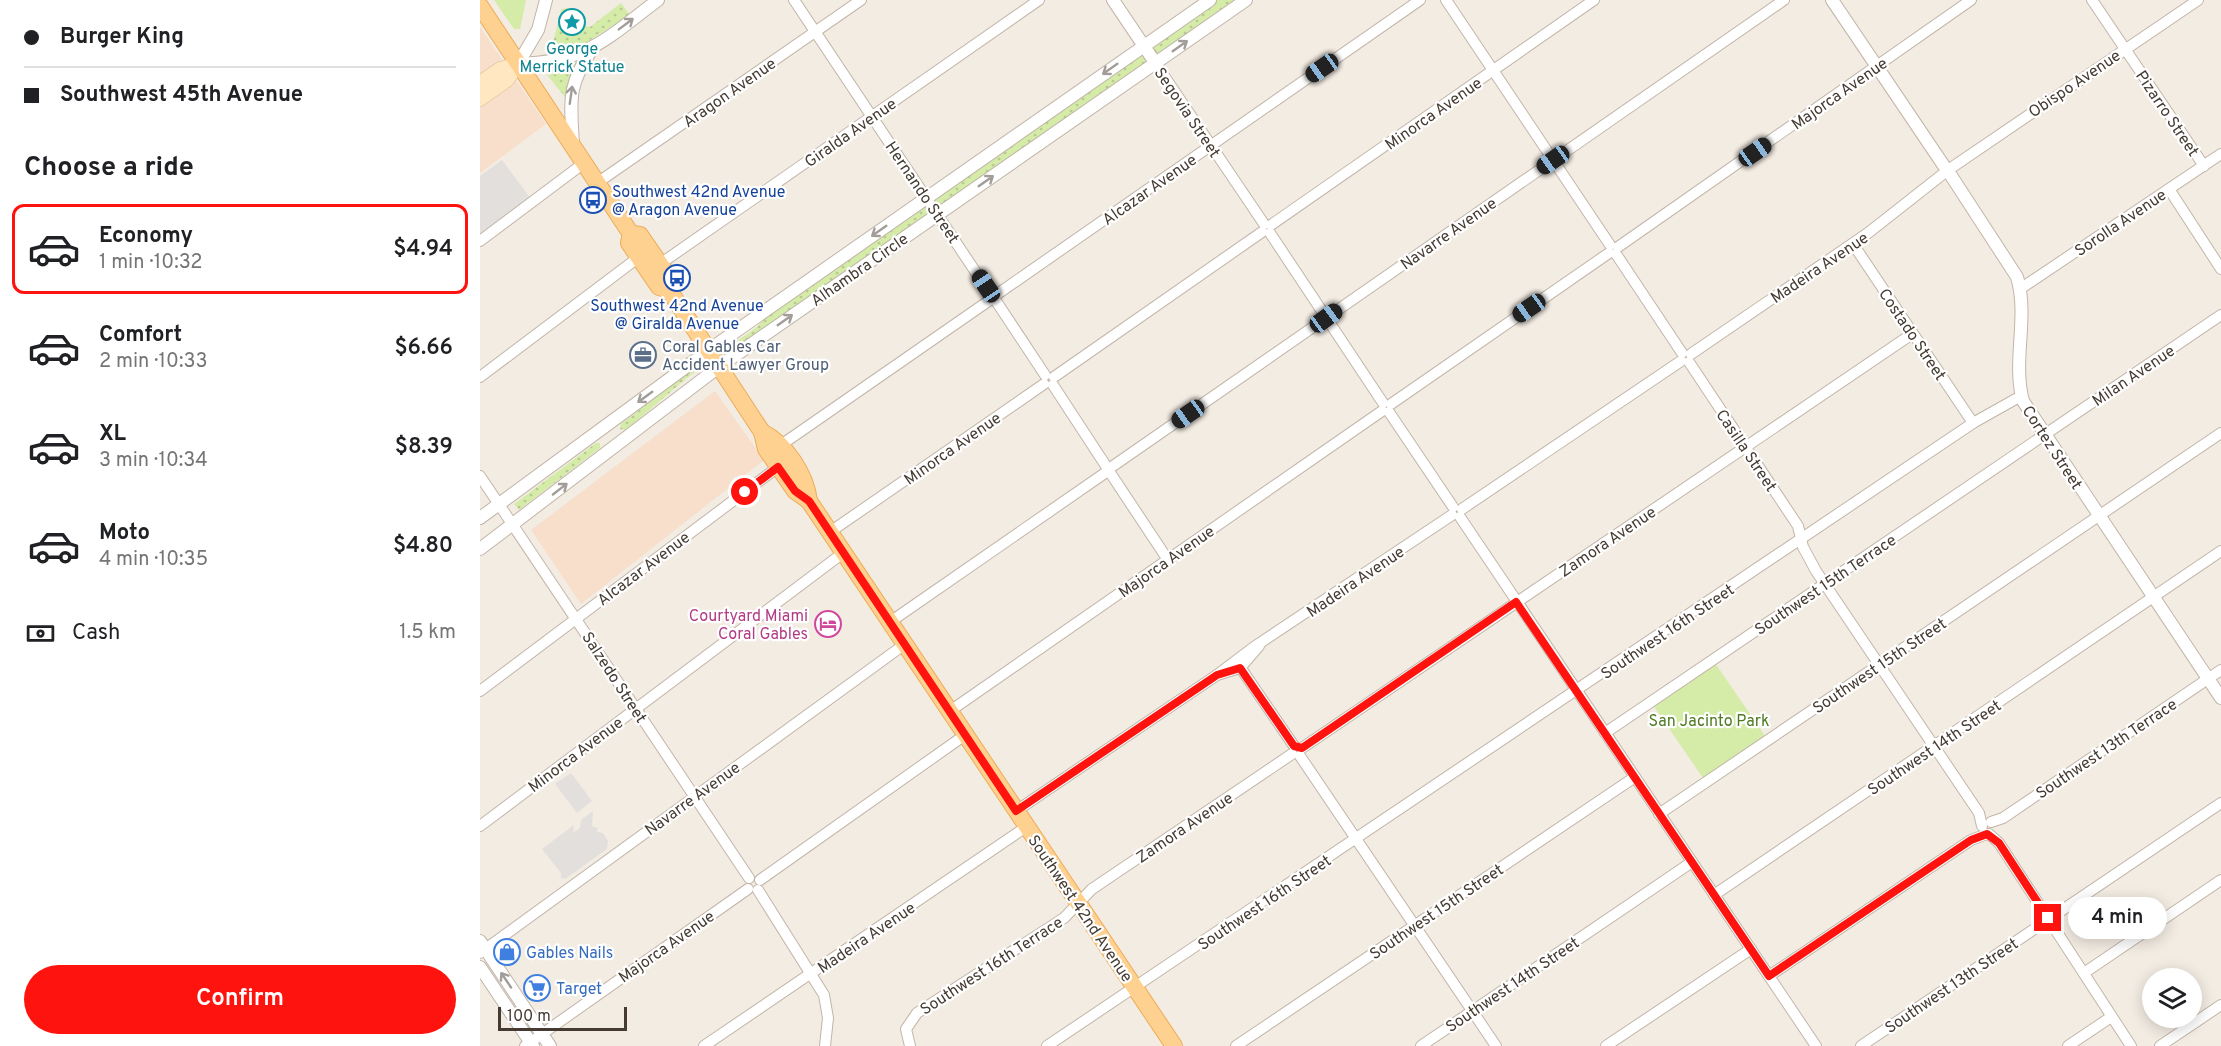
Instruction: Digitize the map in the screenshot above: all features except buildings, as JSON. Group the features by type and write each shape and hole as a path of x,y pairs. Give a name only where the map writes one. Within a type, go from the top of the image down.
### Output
{"main road":[{"name":"Southwest 42nd Avenue","path":"480,6 631,234 629,243 659,287 670,285"},
{"path":"480,83 500,69 518,64"},
{"path":"480,99 507,80 518,64"},
{"name":"Southwest 42nd Avenue","path":"631,234 640,235 660,264 709,350 762,432 766,449 778,467 795,491 808,493"},
{"name":"Southwest 42nd Avenue","path":"762,432 777,439 843,553 1174,1046"}],"street":[{"path":"518,64 537,30 546,0"},
{"path":"518,64 562,60 593,48 658,0"},
{"name":"Hernando Street","path":"794,0 1168,560"},
{"name":"Aragon Avenue","path":"597,183 861,0"},
{"name":"Giralda Avenue","path":"660,264 1039,0"},
{"name":"Segovia Street","path":"1113,0 1816,1046"},
{"name":"Alhambra Circle","path":"480,518 709,350 1209,0"},
{"name":"Alhambra Circle","path":"480,549 720,366 1246,0"},
{"name":"Alcazar Avenue","path":"781,445 1420,0"},
{"name":"Casilla Street","path":"1446,0 1798,526 1807,555 1825,584 1989,828"},
{"name":"Minorca Avenue","path":"830,532 1594,0"},
{"name":"Navarre Avenue","path":"890,622 1784,0"},
{"name":"Cortez Street","path":"1832,0 2014,270 2020,289 2021,396 2221,698"},
{"name":"Majorca Avenue","path":"950,711 1971,0"},
{"name":"Pizarro Street","path":"2092,0 2204,166"},
{"name":"Obispo Avenue","path":"1947,170 2198,0"},
{"path":"573,147 570,97 578,71 593,48"},
{"name":"Sorolla Avenue","path":"2020,289 2221,154"},
{"path":"480,241 584,163"},
{"name":"Madeira Avenue","path":"1239,665 1259,646 1852,244 1947,170"},
{"path":"2169,189 2221,268"},
{"name":"Costado Street","path":"1852,244 1973,423"},
{"path":"480,377 639,257"},
{"name":"Milan Avenue","path":"2045,435 2221,315"},
{"name":"Zamora Avenue","path":"1078,903 1092,889 1912,334"},
{"name":"Southwest 16th Street","path":"1047,1046 1135,989 1973,423 2021,396"},
{"path":"614,419 617,432 628,436"},
{"name":"Southwest 15th Street","path":"1659,814 2221,433"},
{"name":"Southwest 15th Terrace","path":"1605,733 2045,435"},
{"path":"591,437 604,440 606,453"},
{"name":"Alcazar Avenue","path":"480,691 778,467"},
{"name":"Salzedo Street","path":"480,476 812,973 824,995 828,1010 825,1046"},
{"name":"Southwest 14th Street","path":"1714,895 2221,551"},
{"name":"Minorca Avenue","path":"480,826 843,553"},
{"name":"Navarre Avenue","path":"482,948 905,644"},
{"path":"1016,811 1217,675 1239,665 1496,1046"},
{"name":"Southwest 13th Terrace","path":"1769,976 2221,670"},
{"name":"Majorca Avenue","path":"529,1045 965,735"},
{"name":"Southwest 15th Street","path":"1236,1046 1635,777"},
{"name":"Southwest 13th Street","path":"1861,1046 2221,803"},
{"name":"Madeira Avenue","path":"704,1046 1026,827"},
{"path":"1989,828 2131,1046"},
{"name":"Southwest 14th Street","path":"1421,1046 1692,862"},
{"path":"2084,973 2221,880"},
{"name":"Southwest 16th Terrace","path":"910,1046 906,1029 917,1013 1064,918 1078,903"},
{"path":"482,948 550,1046"},
{"path":"1606,1046 1751,949"},
{"path":"480,967 529,1045"},
{"path":"2160,1046 2221,1005"},
{"path":"2068,1046 2111,1017"}],"shaded area":[{"path":"480,27 546,124 480,173"},
{"path":"502,160 531,199 480,237 480,176"},
{"path":"715,391 764,460 581,604 531,530"},
{"path":"571,773 592,801 577,813 555,784"},
{"path":"593,811 592,826 598,828 597,832 603,833 608,841 607,849 565,879 561,878 561,873 542,849 574,825 573,833 580,828 581,820"}],"green space":[{"path":"494,0 526,0 520,29 514,29"},
{"path":"1215,0 1239,0 1158,57 1150,46"},
{"path":"621,3 630,15 576,49 555,53 552,47 561,10 573,9 582,25 590,27"},
{"path":"1141,52 1149,63 939,209 932,200"},
{"path":"579,61 565,97 547,75 556,73 557,68"},
{"path":"923,204 931,215 734,352 730,346 757,327 765,317"},
{"path":"697,366 699,369 635,422 625,430 620,429 621,424"},
{"path":"596,443 600,443 600,448 519,510 514,504"},
{"name":"San Jacinto Park","path":"1715,663 1765,736 1703,778 1653,705"}],"place":[{"name":"George Merrick Statue","path":"572,22"},
{"name":"Southwest 42nd Avenue @ Aragon Avenue","path":"593,200"},
{"name":"Southwest 42nd Avenue @ Giralda Avenue","path":"677,278"},
{"name":"Coral Gables Car Accident Lawyer Group","path":"643,355"},
{"name":"Courtyard Miami Coral Gables","path":"828,624"},
{"name":"Gables Nails","path":"507,952"},
{"name":"Target","path":"537,988"}],"route":[{"path":"745,492 778,467 795,491 809,501 1016,811 1217,675 1240,668 1294,746 1299,745 1302,748 1516,602 1769,976 1971,840 1987,834 1999,843 2048,918"}]}
